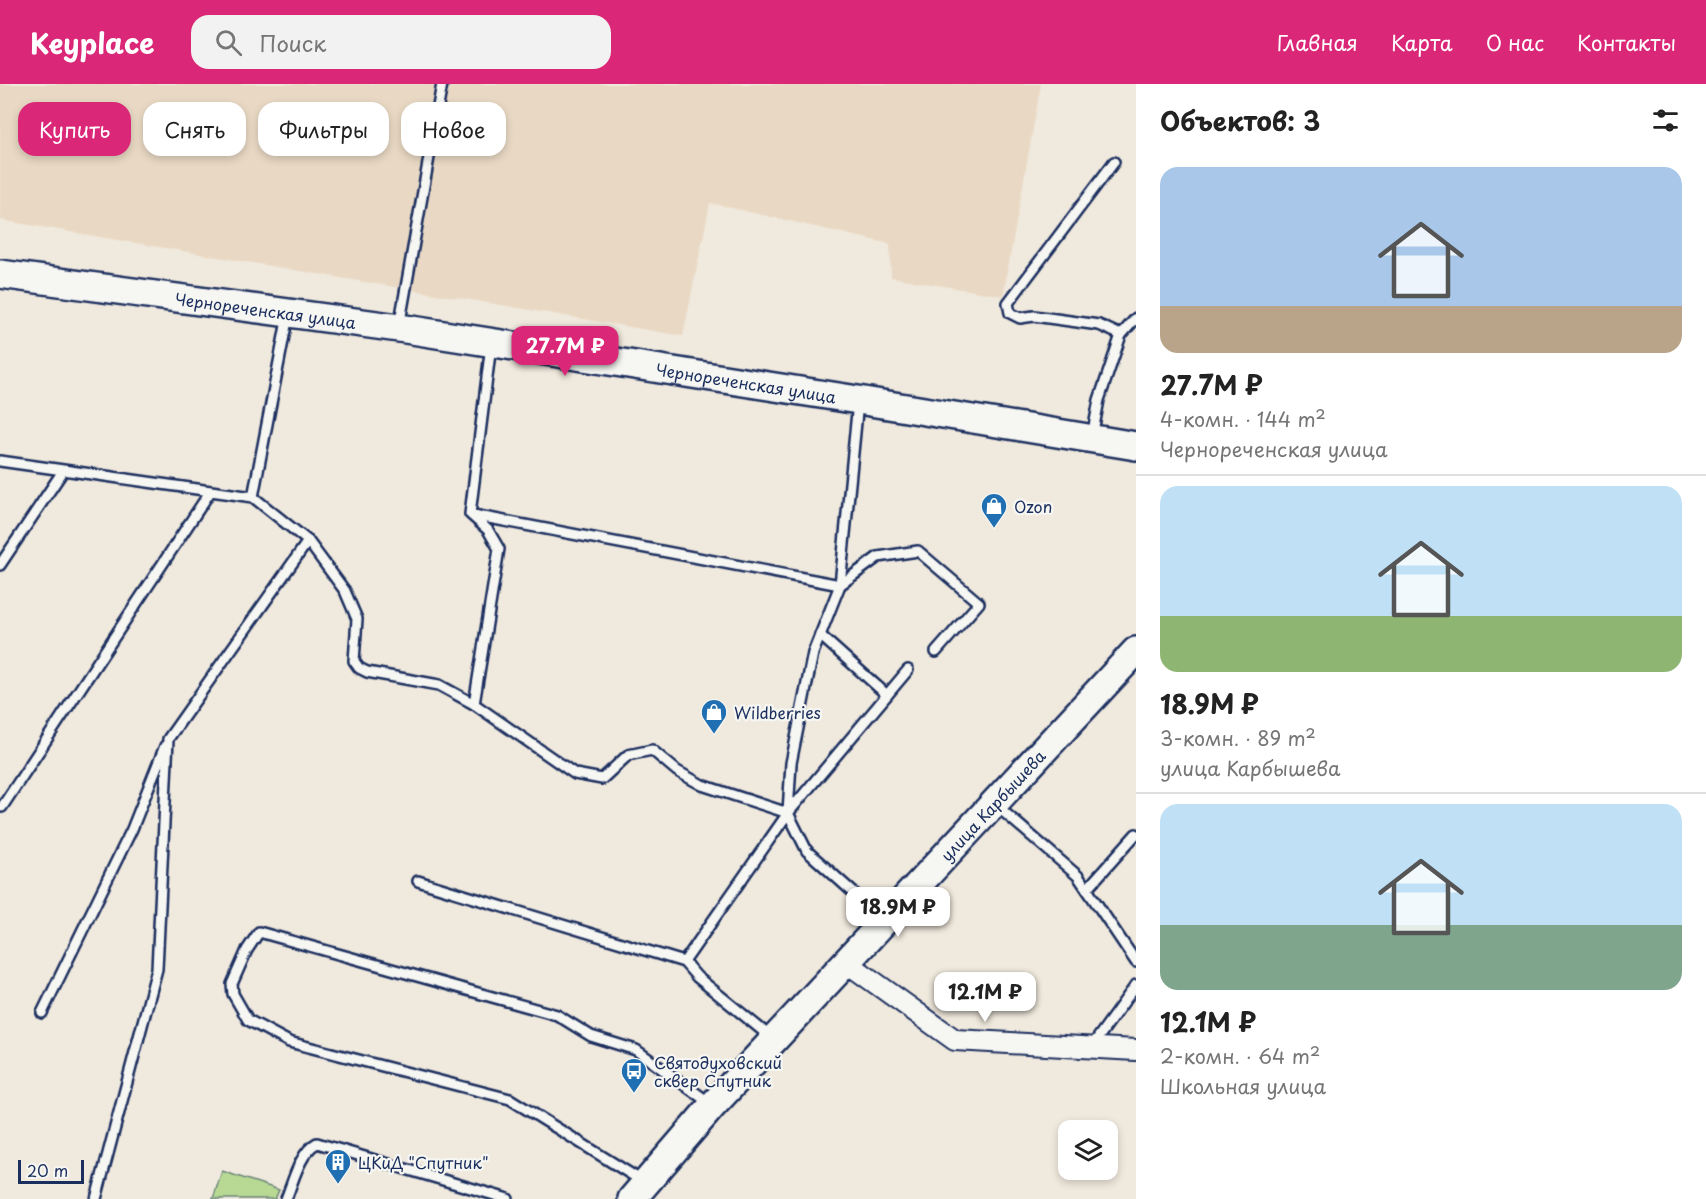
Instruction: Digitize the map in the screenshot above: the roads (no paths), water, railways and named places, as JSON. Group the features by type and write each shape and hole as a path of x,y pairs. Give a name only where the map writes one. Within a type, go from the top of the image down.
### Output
{"main road":[{"name":"Чернореченская улица","path":"0,274 399,328 1136,446"},
{"name":"улица Карбышева","path":"639,1191 713,1105 1136,651"}],"street":[{"path":"846,962 955,1040 1136,1050"}],"lane":[{"path":"399,328 442,84"},
{"path":"1114,162 1008,303 1010,314 1020,318 1034,316 1099,325 1121,335"},
{"path":"252,497 289,313"},
{"path":"1092,439 1099,400 1121,335 1136,318"},
{"path":"470,514 492,343"},
{"path":"858,400 840,585 813,653 791,763 788,813 807,851 884,920"},
{"path":"0,461 252,497 308,540 345,591 357,619 354,661 359,668 367,672 439,685 474,704 575,774 602,779 628,755 652,750 677,771 702,785 788,813"},
{"path":"0,565 63,471"},
{"path":"2,807 210,492"},
{"path":"470,514 840,585 878,557 918,551 979,603 936,652"},
{"path":"470,514 488,530 499,549 474,704"},
{"path":"42,1013 132,829 168,738 308,540"},
{"path":"820,635 887,695"},
{"path":"684,962 788,813 908,670"},
{"path":"96,1199 157,969 168,738"},
{"path":"993,803 1078,876 1136,962"},
{"path":"1086,890 1136,834"},
{"path":"418,881 684,962 697,977 775,1040"},
{"path":"639,1191 510,1099 289,1042 248,1020 233,994 232,984 246,950 259,932 557,1015 591,1036 636,1050 713,1105"},
{"path":"1091,1048 1136,985"},
{"path":"286,1199 301,1162 310,1146 316,1143 508,1199"}],"place":[{"name":"Ozon","path":"994,529"},
{"name":"Wildberries","path":"714,735"},
{"name":"Святодуховский сквер Спутник","path":"634,1094"},
{"name":"ЦКиД \"Спутник\"","path":"338,1185"}]}
